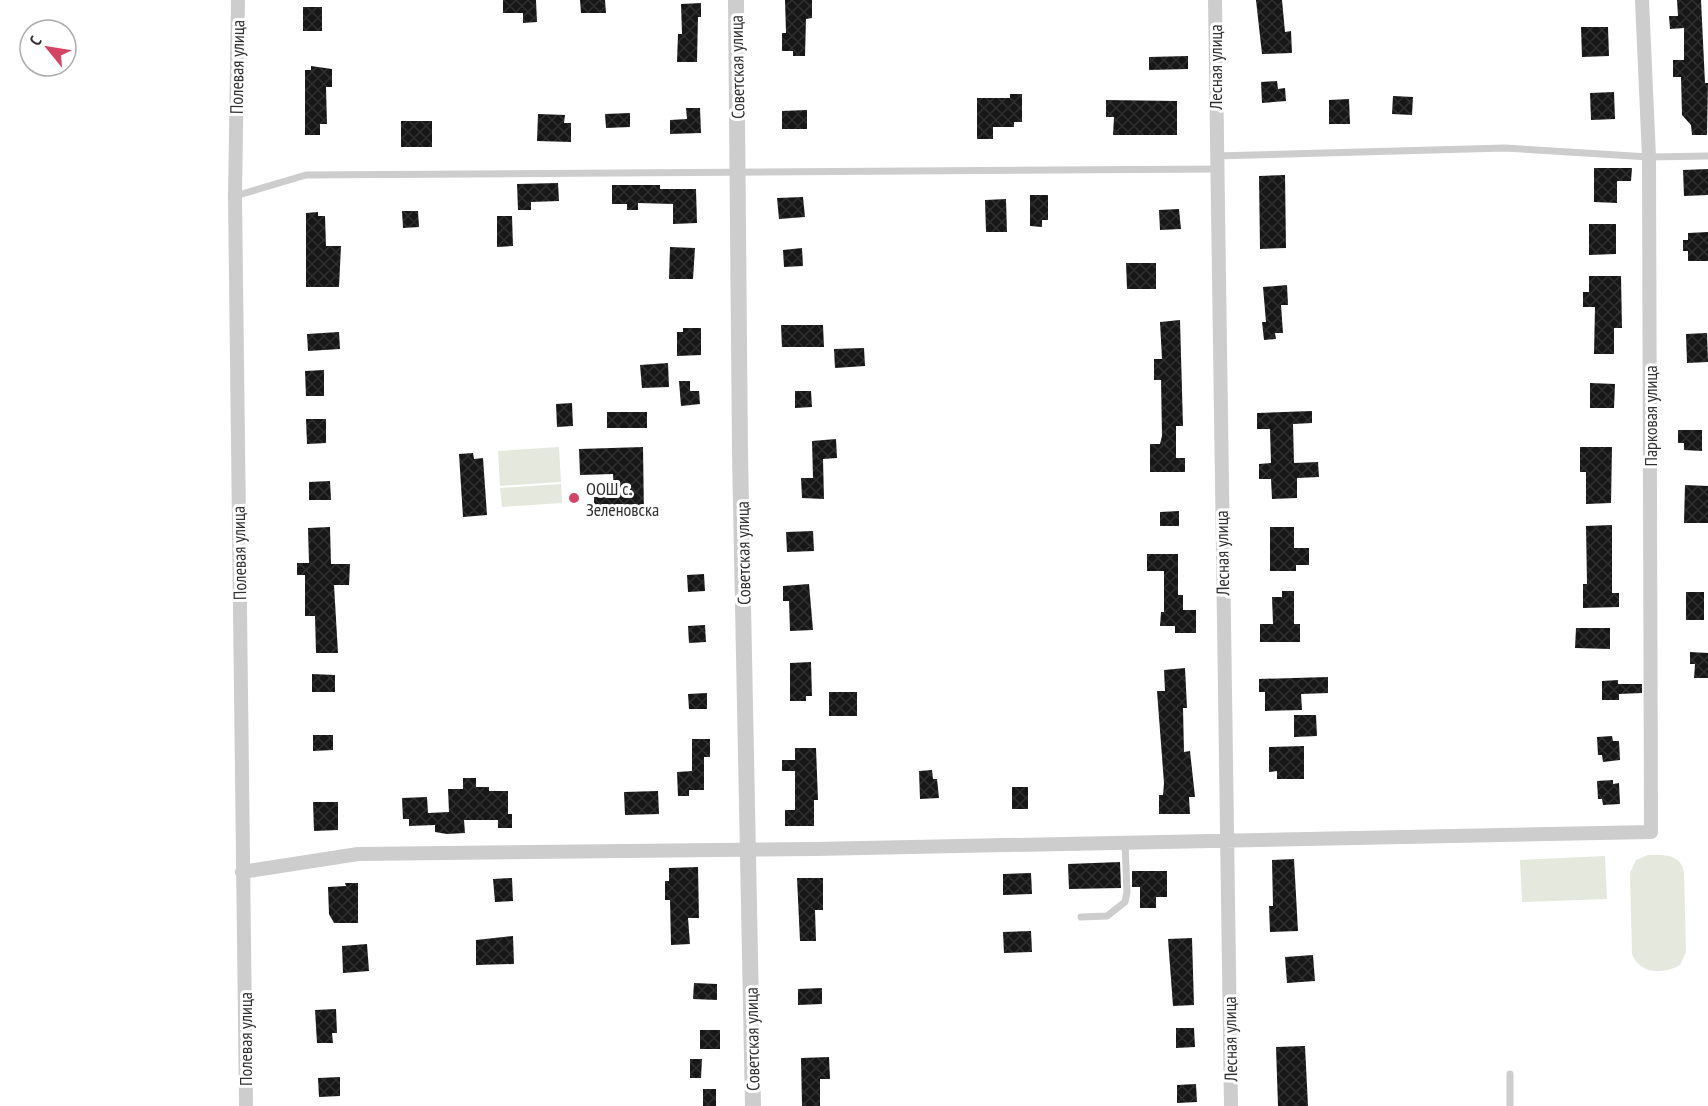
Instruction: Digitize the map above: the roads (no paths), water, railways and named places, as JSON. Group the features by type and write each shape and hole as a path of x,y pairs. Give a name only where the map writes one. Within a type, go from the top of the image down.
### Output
{"street":[{"name":"Полевая улица","path":"238,0 235,196 246,1106"},
{"name":"Советская улица","path":"736,0 740,454 753,1106"},
{"name":"Лесная улица","path":"1215,0 1231,1106"},
{"name":"Парковая улица","path":"1226,840 1651,832 1649,157 1642,0"},
{"path":"242,872 358,854 749,850 1226,840"}],"lane":[{"path":"235,196 306,175 1216,163 1505,148 1649,157 1708,156"},
{"path":"1081,917 1107,916 1125,902 1125,843"},
{"path":"1510,1074 1510,1106"}],"place":[{"name":"ООШ с. Зеленовска","path":"574,498"}]}
